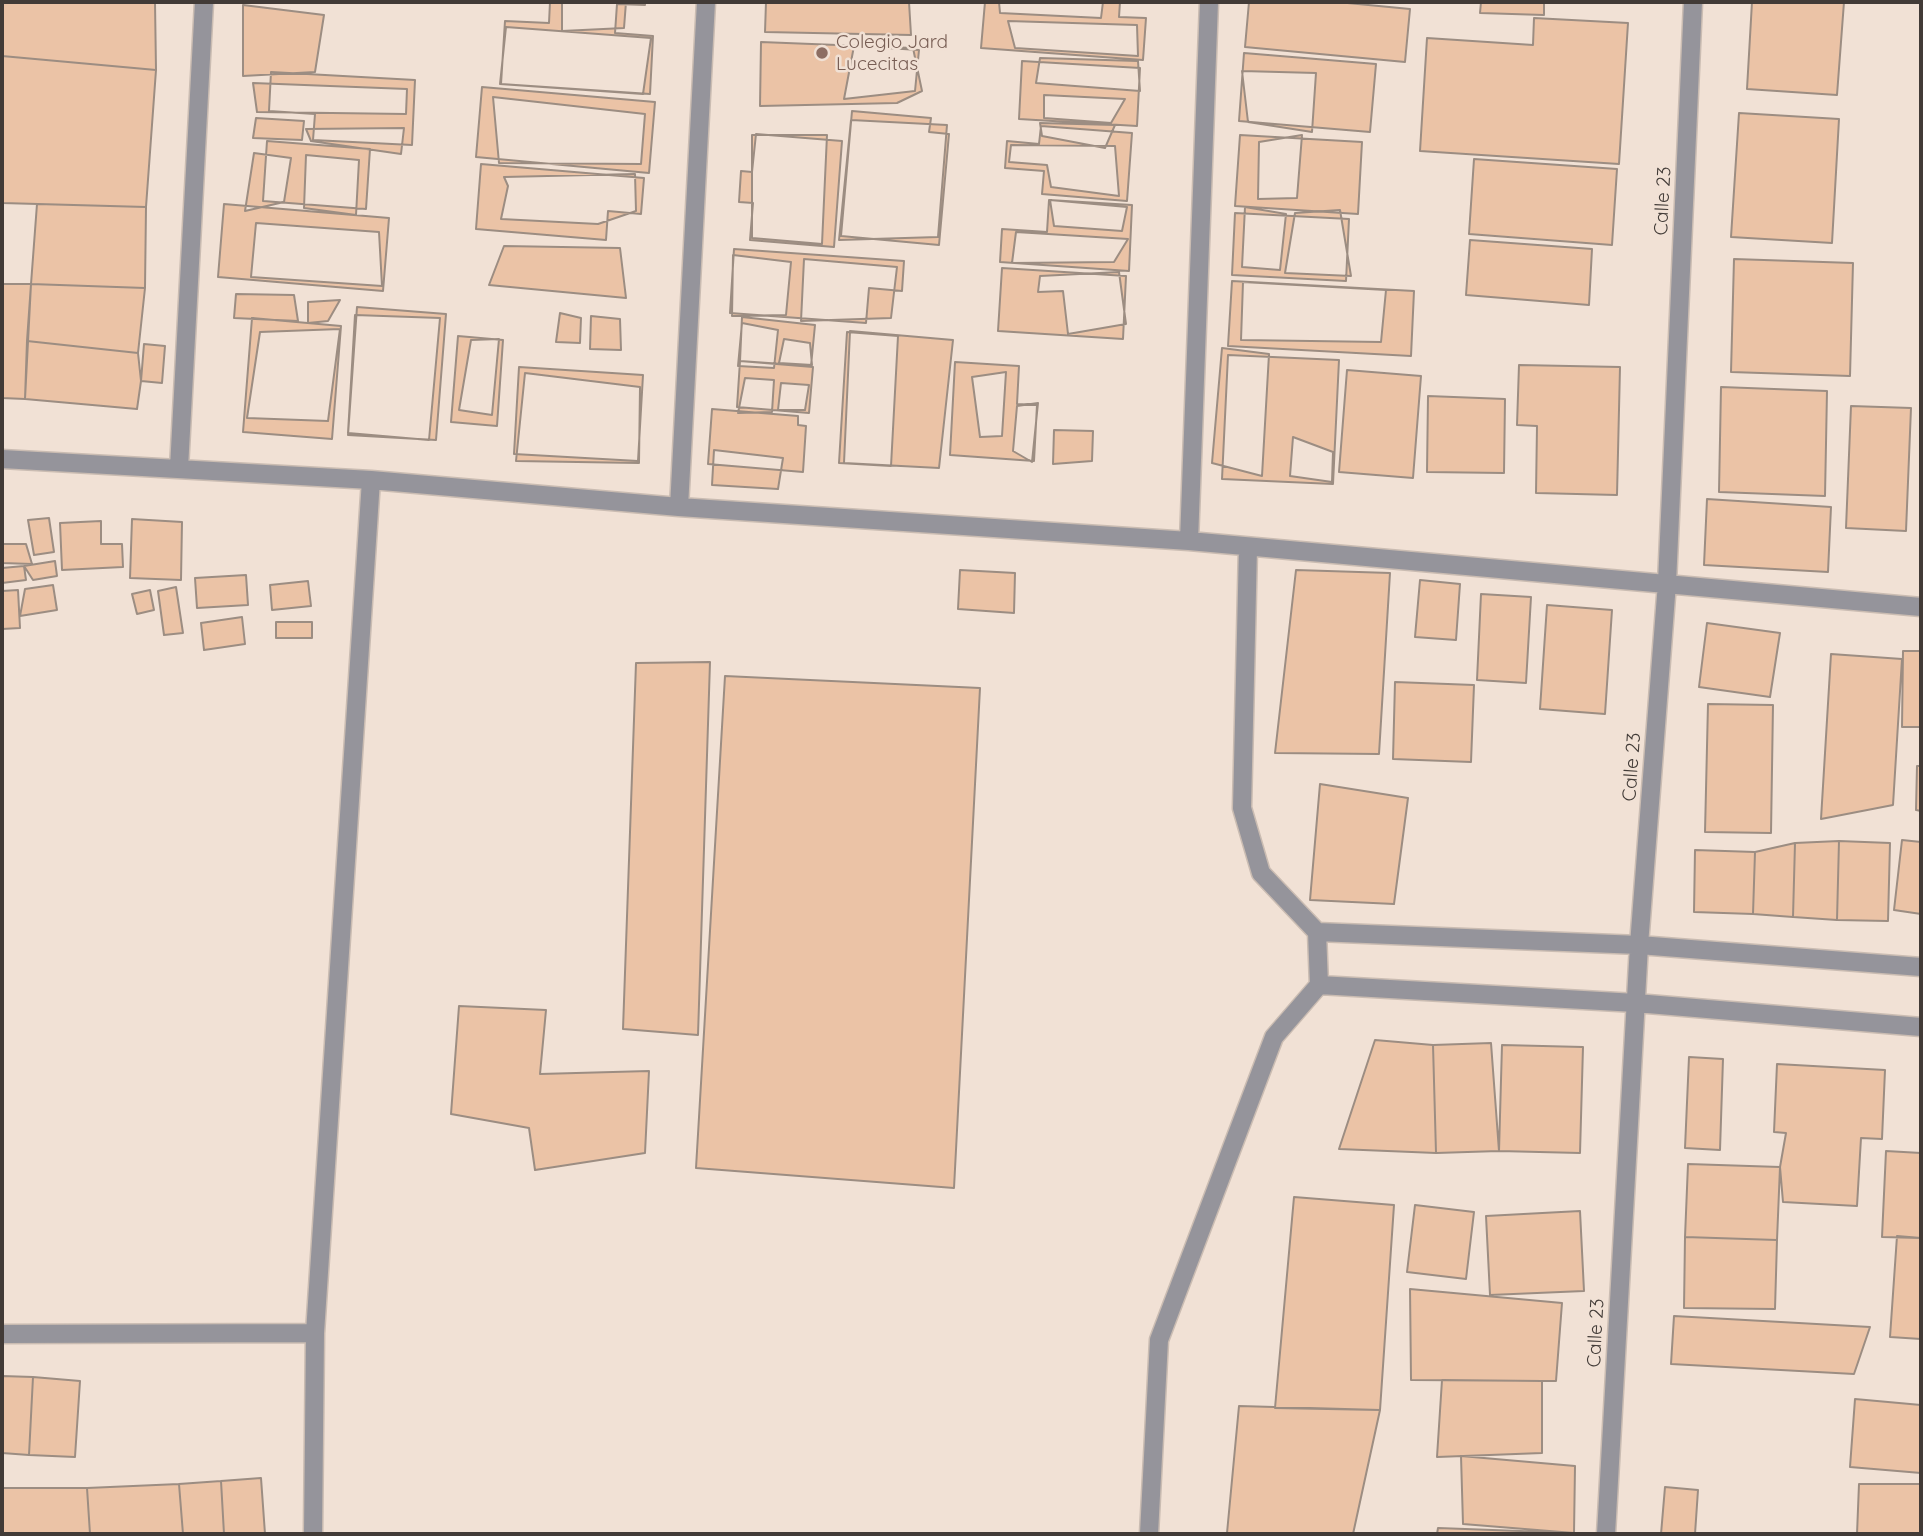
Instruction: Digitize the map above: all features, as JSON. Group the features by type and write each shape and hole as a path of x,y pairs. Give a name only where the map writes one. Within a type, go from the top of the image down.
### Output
{"street":[{"path":"179,468 204,2"},
{"path":"679,507 706,2"},
{"path":"1189,541 1209,2"},
{"name":"Calle 23","path":"1606,1534 1639,945 1667,583 1693,2"},
{"path":"2,459 371,480 679,507 1189,541 1921,607"},
{"path":"313,1534 315,1333 371,480"},
{"path":"1149,1534 1159,1340 1274,1037 1319,985 1317,932 1261,873 1242,808 1248,547"},
{"path":"1317,932 1639,945 1921,967"},
{"path":"1319,985 1636,1003 1921,1027"},
{"path":"2,1334 315,1333"}],"building":[{"path":"2,2 155,2 156,70 2,56"},
{"path":"550,2 645,2 645,5 617,4 615,33 653,36 650,94 501,84 505,21 549,23"},
{"path":"562,2 626,2 624,28 562,31"},
{"path":"766,2 909,2 911,35 765,32"},
{"path":"985,2 1120,2 1119,17 1146,18 1143,60 981,48"},
{"path":"999,2 1103,2 1101,18 1000,13"},
{"path":"1249,2 1337,2 1410,9 1405,62 1245,47"},
{"path":"1481,2 1544,2 1544,15 1480,13"},
{"path":"1752,2 1844,2 1837,95 1747,89"},
{"path":"243,5 324,15 315,72 243,76"},
{"path":"1534,18 1628,23 1619,164 1420,151 1427,38 1533,45"},
{"path":"1008,21 1137,25 1138,56 1015,48"},
{"path":"506,27 651,38 643,94 500,84"},
{"path":"761,42 913,48 922,91 897,103 760,106"},
{"path":"854,46 919,50 915,91 844,99"},
{"path":"1244,53 1376,64 1370,132 1239,121"},
{"path":"2,56 156,70 146,207 2,203"},
{"path":"1040,58 1138,61 1140,91 1036,83"},
{"path":"1022,61 1140,68 1137,126 1019,119"},
{"path":"1242,71 1316,73 1312,132 1248,122"},
{"path":"271,72 415,80 412,145 313,140 315,114 269,111"},
{"path":"253,83 407,89 406,114 257,112"},
{"path":"482,87 655,102 649,173 476,157"},
{"path":"1044,95 1125,99 1111,123 1044,118"},
{"path":"493,97 645,114 641,164 499,163"},
{"path":"852,111 931,118 929,132 949,134 939,245 841,236"},
{"path":"1739,113 1839,119 1832,243 1731,237"},
{"path":"256,118 304,121 302,140 253,138"},
{"path":"851,120 947,125 938,237 839,240"},
{"path":"1040,123 1115,125 1105,148 1042,136"},
{"path":"1041,126 1132,133 1127,201 1042,194 1044,171 1005,168 1007,141 1039,144"},
{"path":"404,128 401,154 311,141 306,129"},
{"path":"756,134 842,141 834,247 750,240 753,203 739,202 741,171 752,172"},
{"path":"752,135 827,135 822,244 752,238"},
{"path":"1240,135 1362,142 1358,214 1235,206"},
{"path":"1302,135 1297,198 1258,199 1259,142"},
{"path":"267,141 370,149 366,209 263,201"},
{"path":"1011,145 1115,146 1119,196 1051,187 1047,165 1009,162"},
{"path":"254,153 291,158 284,202 245,211"},
{"path":"306,155 359,160 356,215 304,208"},
{"path":"1474,159 1617,169 1612,245 1469,234"},
{"path":"481,164 644,178 641,214 608,211 606,240 476,229"},
{"path":"635,174 636,211 598,224 501,219 508,186 504,177"},
{"path":"1049,200 1132,205 1129,271 1000,262 1002,229 1047,232"},
{"path":"1050,200 1127,207 1122,231 1054,226"},
{"path":"37,204 146,207 145,288 31,284"},
{"path":"224,204 389,218 383,291 218,277"},
{"path":"1245,207 1286,214 1280,270 1242,267"},
{"path":"1340,210 1351,276 1285,273 1295,213"},
{"path":"1235,213 1349,219 1346,281 1232,275"},
{"path":"256,223 379,232 382,286 251,277"},
{"path":"1016,232 1128,239 1114,262 1012,263"},
{"path":"1470,240 1592,249 1589,305 1466,295"},
{"path":"504,246 620,248 626,298 489,285"},
{"path":"734,249 904,261 902,291 869,288 866,323 730,313"},
{"path":"733,255 791,262 786,315 732,316"},
{"path":"804,259 897,267 891,318 801,321"},
{"path":"1734,259 1853,263 1850,376 1731,372"},
{"path":"1002,268 1126,276 1123,339 998,331"},
{"path":"1119,272 1126,324 1068,334 1063,291 1038,292 1040,276"},
{"path":"1232,281 1414,291 1411,356 1228,346"},
{"path":"1243,282 1386,290 1381,342 1241,340"},
{"path":"2,284 31,284 25,399 2,398"},
{"path":"31,284 145,288 138,353 27,341"},
{"path":"236,294 294,295 298,321 234,318"},
{"path":"340,300 328,321 308,323 308,302"},
{"path":"357,307 446,314 436,440 348,435"},
{"path":"560,313 581,318 580,343 556,342"},
{"path":"355,315 440,318 429,440 348,433"},
{"path":"591,316 620,319 621,350 590,349"},
{"path":"742,317 815,325 811,366 740,361"},
{"path":"252,318 341,326 332,439 243,432"},
{"path":"742,323 778,330 774,368 738,366"},
{"path":"340,329 328,421 247,418 260,332"},
{"path":"850,331 953,340 939,468 844,463"},
{"path":"847,332 898,336 891,466 839,463"},
{"path":"458,336 503,340 497,426 451,422"},
{"path":"499,339 492,415 459,410 471,340"},
{"path":"784,339 810,343 812,365 779,363"},
{"path":"27,341 138,353 141,381 137,409 25,399"},
{"path":"144,344 165,346 162,383 141,381"},
{"path":"1222,348 1269,354 1262,476 1212,463"},
{"path":"1228,355 1339,360 1333,484 1222,479"},
{"path":"740,361 813,367 809,413 737,407"},
{"path":"955,362 1019,366 1017,404 1037,405 1034,461 950,455"},
{"path":"1519,365 1620,367 1617,495 1536,493 1537,426 1517,425"},
{"path":"519,367 643,375 638,461 514,454"},
{"path":"1347,370 1421,376 1413,478 1339,472"},
{"path":"1006,372 1002,436 980,437 972,377"},
{"path":"525,373 640,387 639,463 516,461"},
{"path":"745,378 774,380 772,412 738,413"},
{"path":"781,383 809,385 805,410 778,410"},
{"path":"1721,387 1827,391 1825,496 1719,492"},
{"path":"1428,396 1505,399 1504,473 1427,472"},
{"path":"1038,403 1032,462 1013,451 1017,406"},
{"path":"1851,406 1911,408 1906,531 1846,528"},
{"path":"712,409 798,416 798,425 806,426 803,472 708,464"},
{"path":"1054,430 1093,431 1092,461 1053,464"},
{"path":"1293,437 1333,452 1332,482 1290,476"},
{"path":"714,450 783,458 778,489 712,485"},
{"path":"1707,499 1831,507 1828,572 1704,565"},
{"path":"49,518 54,552 34,555 28,520"},
{"path":"132,519 182,522 181,580 130,578"},
{"path":"101,521 101,544 122,544 123,567 62,570 60,523"},
{"path":"2,544 26,544 32,564 2,563"},
{"path":"55,561 57,576 33,580 24,566"},
{"path":"24,566 26,580 2,583 2,568"},
{"path":"960,570 1015,573 1014,613 958,609"},
{"path":"1296,570 1390,573 1379,754 1275,753"},
{"path":"246,575 248,605 197,608 195,578"},
{"path":"1420,580 1460,584 1456,640 1415,637"},
{"path":"308,581 311,606 272,610 270,585"},
{"path":"53,585 57,610 20,616 25,589"},
{"path":"176,587 183,633 164,635 158,591"},
{"path":"18,590 20,628 2,629 2,591"},
{"path":"150,590 154,610 137,614 132,594"},
{"path":"1481,594 1531,597 1526,683 1477,680"},
{"path":"1547,605 1612,610 1605,714 1540,709"},
{"path":"242,617 245,644 204,650 201,623"},
{"path":"276,622 312,622 312,638 276,638"},
{"path":"1707,623 1780,633 1770,697 1699,687"},
{"path":"1903,651 1921,651 1921,727 1902,727"},
{"path":"1831,654 1902,659 1893,805 1821,819"},
{"path":"710,662 698,1035 623,1029 636,663"},
{"path":"725,676 980,688 954,1188 696,1168"},
{"path":"1395,682 1474,685 1471,762 1393,759"},
{"path":"1708,704 1773,705 1771,833 1705,832"},
{"path":"1917,766 1921,766 1921,811 1916,810"},
{"path":"1320,784 1408,798 1394,904 1310,900"},
{"path":"1902,840 1921,842 1921,914 1894,910"},
{"path":"1839,841 1837,920 1793,917 1795,843"},
{"path":"1839,841 1890,843 1888,921 1837,920"},
{"path":"1795,843 1793,917 1753,914 1755,852"},
{"path":"1695,850 1755,852 1753,914 1694,912"},
{"path":"459,1006 546,1010 540,1074 649,1071 645,1153 535,1170 529,1128 451,1114"},
{"path":"1375,1040 1433,1045 1436,1153 1339,1149"},
{"path":"1491,1043 1499,1151 1436,1153 1433,1045"},
{"path":"1502,1045 1583,1047 1580,1153 1499,1151"},
{"path":"1689,1057 1723,1059 1720,1150 1685,1148"},
{"path":"1777,1064 1885,1070 1882,1139 1861,1138 1857,1206 1783,1202 1780,1167 1786,1133 1774,1132"},
{"path":"1886,1151 1921,1153 1921,1238 1882,1237"},
{"path":"1688,1164 1780,1167 1777,1240 1685,1237"},
{"path":"1294,1197 1394,1205 1380,1410 1275,1408"},
{"path":"1415,1205 1474,1212 1466,1279 1407,1272"},
{"path":"1580,1211 1584,1291 1490,1295 1486,1216"},
{"path":"1897,1236 1921,1238 1921,1339 1890,1337"},
{"path":"1685,1237 1777,1240 1775,1309 1684,1308"},
{"path":"1410,1289 1562,1303 1556,1381 1411,1380"},
{"path":"1674,1316 1870,1327 1854,1374 1671,1364"},
{"path":"2,1376 33,1377 29,1455 2,1453"},
{"path":"33,1377 80,1381 75,1457 29,1455"},
{"path":"1442,1380 1542,1381 1542,1453 1437,1457"},
{"path":"1855,1399 1921,1405 1921,1473 1850,1467"},
{"path":"1239,1406 1380,1410 1353,1534 1227,1533"},
{"path":"1461,1456 1575,1466 1574,1533 1463,1524"},
{"path":"261,1478 265,1534 224,1534 221,1481"},
{"path":"221,1481 224,1534 183,1534 179,1484"},
{"path":"179,1484 183,1534 90,1534 87,1488"},
{"path":"1859,1484 1921,1484 1921,1534 1857,1534"},
{"path":"1665,1487 1698,1490 1695,1534 1661,1534"},
{"path":"2,1488 87,1488 90,1534 2,1534"},
{"path":"1438,1528 1574,1533 1437,1534"}],"place":[{"name":"Colegio Jard Lucecitas","path":"822,53"}]}
